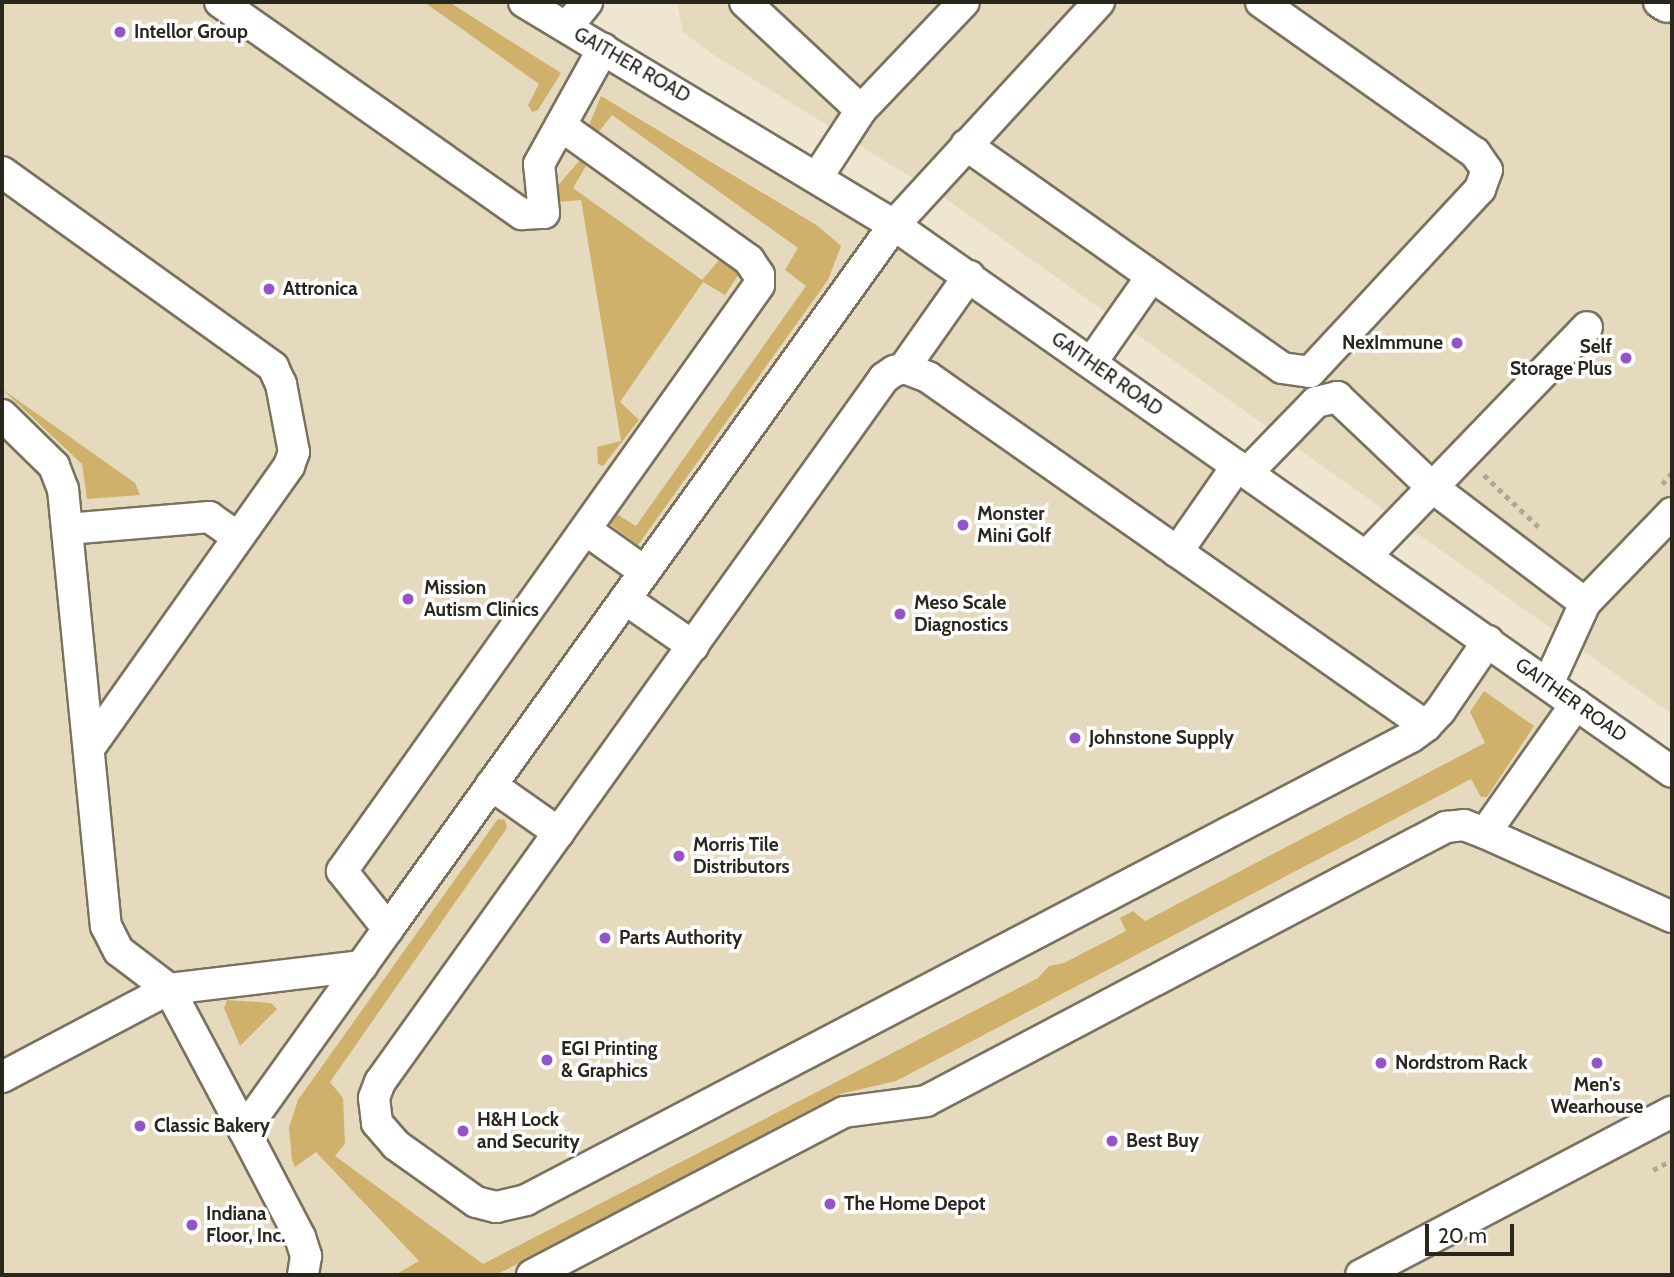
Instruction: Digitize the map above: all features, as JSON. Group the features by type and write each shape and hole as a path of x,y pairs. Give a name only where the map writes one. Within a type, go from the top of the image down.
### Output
{"street":[{"path":"220,2 518,213 544,213 538,164 603,49"},
{"name":"GAITHER ROAD","path":"524,2 818,176 894,225 1672,772"},
{"path":"567,27 587,2"},
{"path":"745,2 861,110"},
{"path":"818,176 861,110 964,2"},
{"path":"244,1130 894,225 1099,2"},
{"path":"966,145 1282,368 1310,372 1485,179 1487,170 1475,153 1261,2"},
{"path":"388,929 342,871 755,294 760,275 749,260 561,126"},
{"path":"2,172 277,372 293,457 89,748"},
{"path":"968,276 904,368 884,378 559,833 374,1098 377,1124 388,1138 490,1207 526,1200 1426,726 1488,641"},
{"path":"1091,363 1152,276"},
{"path":"1366,556 1587,327"},
{"path":"904,368 928,377 1426,726"},
{"path":"1177,552 1242,469 1316,402 1329,396 1343,401 1432,487 1585,603"},
{"path":"2,415 58,474 67,529 108,932 119,951 169,989 300,1237 306,1256 303,1275"},
{"path":"1548,684 1585,603 1663,503"},
{"path":"67,529 209,517 238,537"},
{"path":"586,530 645,572"},
{"path":"625,599 692,646"},
{"path":"1485,833 1576,704"},
{"path":"491,785 559,833"},
{"path":"532,1275 844,1112 926,1101 1446,827 1464,825 1485,833 1672,917"},
{"path":"2,1077 169,989 362,966"},
{"path":"1361,1275 1672,1112"}],"path":[{"path":"1464,454 1549,538"},
{"path":"1663,503 1672,473"},
{"path":"1653,1170 1672,1160"}],"shaded area":[{"path":"2,2 512,2 789,166 1672,777 1672,1275 2,1275"},
{"path":"424,2 449,2 561,73 538,110 532,112 528,105 539,84"},
{"path":"677,2 1672,2 1672,714 946,199 711,53 683,32"},
{"path":"601,96 818,226 841,246 828,280 638,545 607,522 615,513 636,526 806,286 785,270 798,248 612,115 597,134 587,130"},
{"path":"580,160 586,166 573,188 702,280 720,259 739,274 725,295 703,282 620,402 639,420 603,466 598,464 597,447 621,441 581,200 556,202 554,190"},
{"path":"2,389 135,483 140,495 87,499 82,464"},
{"path":"1484,691 1534,726 1487,797 1481,797 1471,779 896,1081 840,1094 496,1275 395,1275 419,1261 316,1152 295,1167 292,1160 289,1127 298,1100 498,819 505,820 507,828 330,1082 343,1098 345,1144 335,1156 483,1264 1038,978 1049,966 1064,963 1126,931 1120,918 1133,911 1145,921 1485,743 1470,712"},
{"path":"227,1000 271,1003 277,1009 240,1046 224,1008"}],"place":[{"name":"Intellor Group","path":"120,32"},
{"name":"Attronica","path":"269,289"},
{"name":"NexImmune","path":"1457,343"},
{"name":"Self Storage Plus","path":"1626,358"},
{"name":"Monster Mini Golf","path":"963,525"},
{"name":"Mission Autism Clinics","path":"408,599"},
{"name":"Meso Scale Diagnostics","path":"900,614"},
{"name":"Johnstone Supply","path":"1075,738"},
{"name":"Morris Tile Distributors","path":"679,856"},
{"name":"Parts Authority","path":"605,938"},
{"name":"EGI Printing & Graphics","path":"547,1060"},
{"name":"Nordstrom Rack","path":"1381,1063"},
{"name":"Men's Wearhouse","path":"1597,1063"},
{"name":"Classic Bakery","path":"140,1126"},
{"name":"H&H Lock and Security","path":"463,1131"},
{"name":"Best Buy","path":"1112,1141"},
{"name":"The Home Depot","path":"830,1204"},
{"name":"Indiana Floor, Inc.","path":"192,1225"}]}
